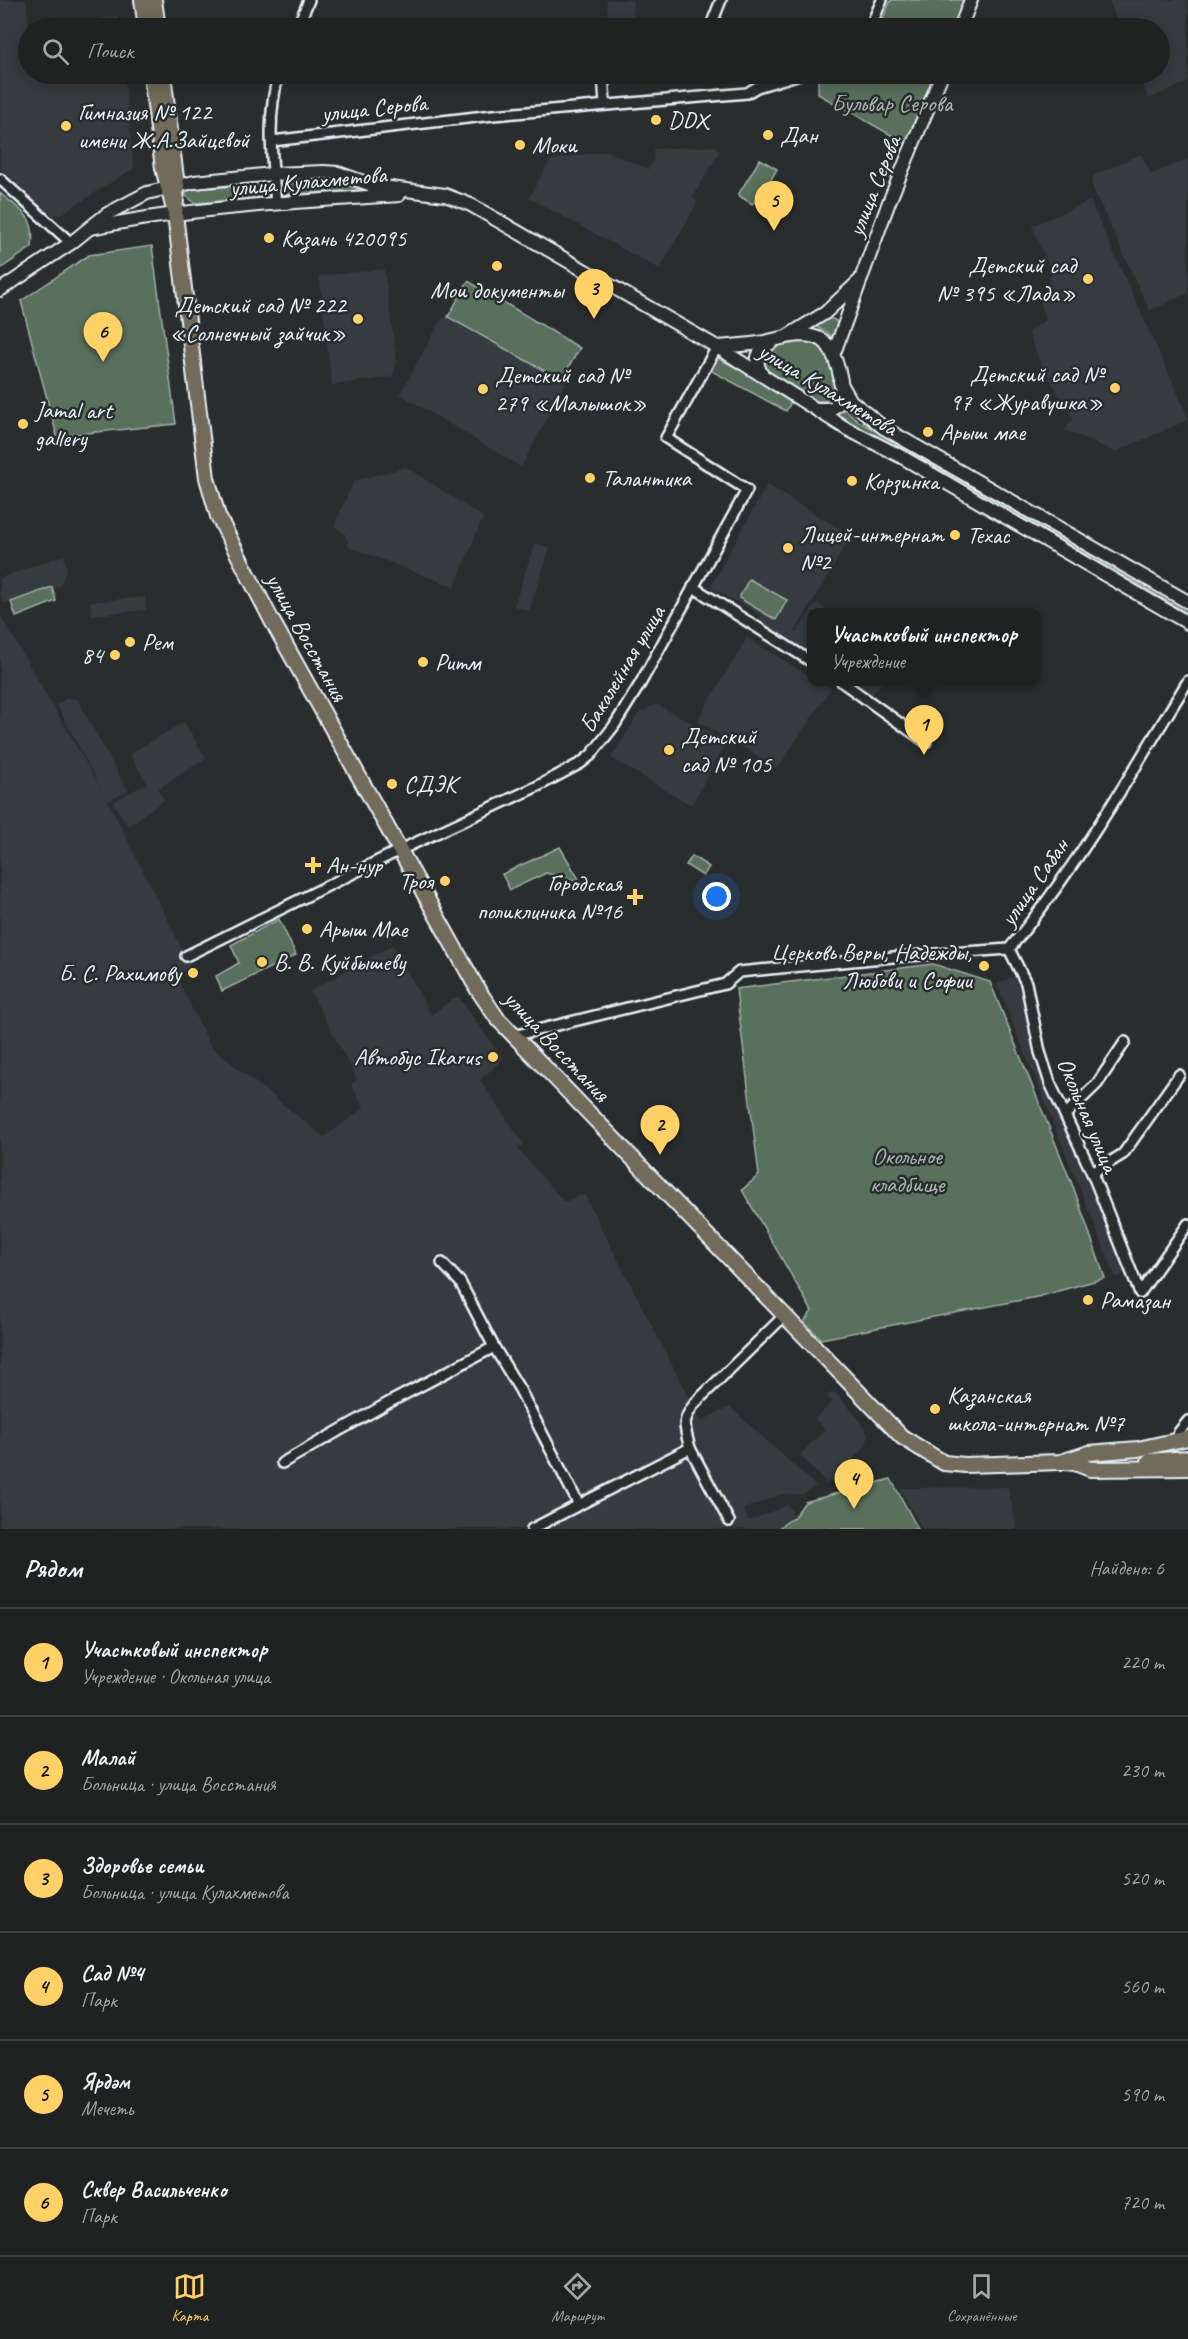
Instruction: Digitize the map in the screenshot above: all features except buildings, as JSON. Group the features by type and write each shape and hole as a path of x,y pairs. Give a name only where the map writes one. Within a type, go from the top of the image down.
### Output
{"main road":[{"path":"142,0 145,18"},
{"path":"154,0 157,18"},
{"path":"964,18 971,0"},
{"name":"улица Восстания","path":"153,84 172,187"},
{"name":"улица Восстания","path":"164,84 172,187 207,478 218,516 271,619 478,990 497,1018 902,1437 944,1464 1017,1465 1061,1462 1089,1453 1184,1442"},
{"name":"улица Серова","path":"834,353 889,202 938,84"},
{"name":"улица Кулахметова","path":"0,290 71,243 107,214 147,193 172,187 273,174 324,172 338,173 375,186 445,195 471,205 717,347 847,429 902,457 1188,623"},
{"name":"улица Кулахметова","path":"88,228 142,218 276,204 400,195 445,195"},
{"name":"улица Серова","path":"780,339 825,313 859,281"},
{"path":"717,347 811,336 823,340 834,353 841,397 837,405 827,409 817,409"},
{"path":"762,375 756,359 765,347 780,339"},
{"name":"улица Кулахметова","path":"840,382 851,402 884,428 1188,602"},
{"path":"1117,1468 1144,1461 1188,1458"},
{"name":"улица Восстания","path":"1061,1462 1075,1463 1090,1469 1117,1468"},
{"path":"1117,1468 1145,1470 1188,1468"}],"street":[{"path":"301,18 309,0"},
{"path":"714,18 721,0"},
{"path":"874,18 882,0"},
{"path":"275,84 273,91 272,141 276,204"},
{"path":"604,84 605,104"},
{"name":"улица Серова","path":"272,141 605,104 747,93 767,84"},
{"path":"0,179 71,243"},
{"name":"Бакалейная улица","path":"186,956 400,850 538,786 581,763 591,755 635,693 747,490 666,438 717,347"},
{"path":"693,587 807,659"},
{"name":"улица Сабан","path":"513,1036 725,984 739,972 892,957 1010,949 1032,922 1096,828 1188,681"},
{"path":"849,686 926,742"},
{"name":"Окольная улица","path":"1010,949 1026,983 1040,1052 1050,1083 1092,1173 1140,1293 1188,1224"},
{"path":"1066,1114 1097,1084 1125,1042"},
{"path":"1092,1173 1122,1155 1179,1075"},
{"path":"442,1263 460,1282 494,1347 520,1390 579,1505"},
{"path":"729,1521 690,1448 684,1424 685,1415 784,1316"},
{"path":"282,1463 494,1347"},
{"path":"1184,1442 1179,1432 1188,1421"},
{"path":"532,1529 690,1448"}],"shaded area":[{"name":"Гимназия № 122 имени Ж.А.Зайцевой","path":"0,0 26,0 28,18 18,18 18,84 125,84 134,168 60,215 53,216 0,169"},
{"path":"606,0 632,0 633,18 609,18"},
{"path":"1109,0 1188,0 1188,82 1148,99 1142,84 1170,84 1170,18 1116,18"},
{"path":"715,146 719,152 693,197 697,203 660,269 529,198 550,160 606,151 648,169 654,160 653,149"},
{"path":"1141,154 1151,174 1188,159 1188,293 1150,311 1091,184 1094,175"},
{"path":"1090,201 1188,416 1188,420 1115,452 1065,430 1073,418 1039,360 1028,332 1046,320 1040,301 1052,273 1032,226"},
{"name":"Детский сад № 222 «Солнечный зайчик»","path":"384,269 397,362 392,377 332,385 319,276"},
{"name":"Детский сад № 279 «Малышок»","path":"448,317 566,383 521,467 400,394 442,318"},
{"path":"406,467 483,517 455,587 349,547 345,534 334,526 354,481"},
{"name":"Лицей-интернат №2","path":"767,485 851,536 795,632 807,617 807,663 753,629 761,615 710,587"},
{"path":"535,543 550,548 529,611 514,606"},
{"path":"64,555 67,569 60,586 4,603 0,594 0,578"},
{"path":"145,597 146,610 92,615 90,602"},
{"name":"Лицей-интернат №2","path":"816,603 824,608 813,608"},
{"path":"0,615 104,794 57,705 67,698 77,699 128,791 108,801 189,963 188,968 175,974 211,1047 324,1137 364,1108 351,1085 357,1079 310,991 393,945 431,1015 458,996 503,1059 480,1080 524,1144 518,1149 564,1202 584,1194 701,1421 730,1407 816,1486 802,1495 782,1494 743,1509 749,1521 788,1505 794,1515 776,1529 0,1529"},
{"path":"747,638 807,675 807,686 831,688 778,768 697,721"},
{"path":"852,686 879,686 870,697"},
{"name":"Детский сад № 105","path":"656,704 727,742 691,805 611,758 639,713"},
{"path":"184,722 206,758 158,789 164,800 128,826 113,802 147,783 130,754"},
{"path":"1014,976 1131,1270 1116,1278 997,984"},
{"path":"834,1391 858,1418 869,1436 864,1448 827,1484 800,1455 825,1429 815,1419 832,1402 827,1396"},
{"path":"1008,1487 1017,1529 922,1529 900,1488"}],"green space":[{"name":"Бульвар Серова","path":"891,0 965,0 958,18 883,18"},
{"name":"Бульвар Серова","path":"818,84 932,84 907,144 818,94"},
{"path":"760,159 777,169 763,194 752,204 738,195"},
{"path":"335,181 361,190 284,195 282,185 285,183"},
{"path":"263,185 267,189 267,194 262,198 195,203 186,196 186,191 190,189"},
{"path":"0,193 26,215 33,236 32,247 0,269"},
{"path":"152,246 176,424 57,436 21,301 89,255"},
{"path":"468,281 580,348 561,380 448,317"},
{"path":"827,318 835,320 838,324 832,337 814,326"},
{"path":"801,339 821,343 831,358 835,391 826,401 815,401 764,370 760,358 775,346"},
{"path":"716,357 789,396 790,404 786,411 708,369"},
{"path":"843,408 860,422 1188,613 1188,619 837,414"},
{"path":"749,579 787,600 776,620 739,598"},
{"path":"52,587 56,601 16,617 11,602"},
{"path":"560,847 580,881 546,873 510,890 502,874"},
{"path":"692,856 709,867 703,876 686,865"},
{"path":"279,919 296,955 222,991 216,976 239,963 231,945"},
{"name":"Окольное кладбище","path":"933,964 990,982 1074,1189 1105,1278 1037,1297 821,1339 804,1322 812,1311 742,1190 759,1175 736,989"},
{"path":"891,1479 918,1529 777,1529 794,1517 805,1502"}],"place":[{"name":"DDX","path":"656,120"},
{"name":"Гимназия № 122 имени Ж.А.Зайцевой","path":"66,126"},
{"name":"Дан","path":"768,135"},
{"name":"Моки","path":"520,145"},
{"name":"Ярдәм","path":"774,231"},
{"name":"Казань 420095","path":"269,238"},
{"name":"Мои документы","path":"497,266"},
{"name":"Детский сад № 395 «Лада»","path":"1088,279"},
{"name":"Детский сад № 222 «Солнечный зайчик»","path":"358,319"},
{"name":"Здоровье семьи","path":"594,319"},
{"name":"Сквер Васильченко","path":"103,362"},
{"name":"Детский сад № 97 «Журавушка»","path":"1115,388"},
{"name":"Детский сад № 279 «Малышок»","path":"483,389"},
{"name":"Jamal art gallery","path":"23,424"},
{"name":"Арыш мае","path":"928,432"},
{"name":"Талантика","path":"590,478"},
{"name":"Корзинка","path":"852,481"},
{"name":"Техас","path":"955,535"},
{"name":"Лицей-интернат №2","path":"788,548"},
{"name":"Рем","path":"130,642"},
{"name":"84","path":"115,655"},
{"name":"Ритм","path":"423,662"},
{"name":"Детский сад № 105","path":"669,750"},
{"name":"Участковый инспектор","path":"924,755"},
{"name":"СДЭК","path":"392,784"},
{"name":"Ан-нур","path":"313,865"},
{"name":"Троя","path":"445,881"},
{"name":"Городская поликлиника №16","path":"635,897"},
{"name":"Арыш Мае","path":"307,929"},
{"name":"В. В. Куйбышеву","path":"262,962"},
{"name":"Церковь Веры, Надежды, Любови и Софии","path":"984,966"},
{"name":"Б. С. Рахимову","path":"193,973"},
{"name":"Автобус Ikarus","path":"493,1057"},
{"name":"Малай","path":"660,1155"},
{"name":"Рамазан","path":"1088,1300"},
{"name":"Казанская школа-интернат №7","path":"935,1409"},
{"name":"Сад №4","path":"854,1509"}]}
